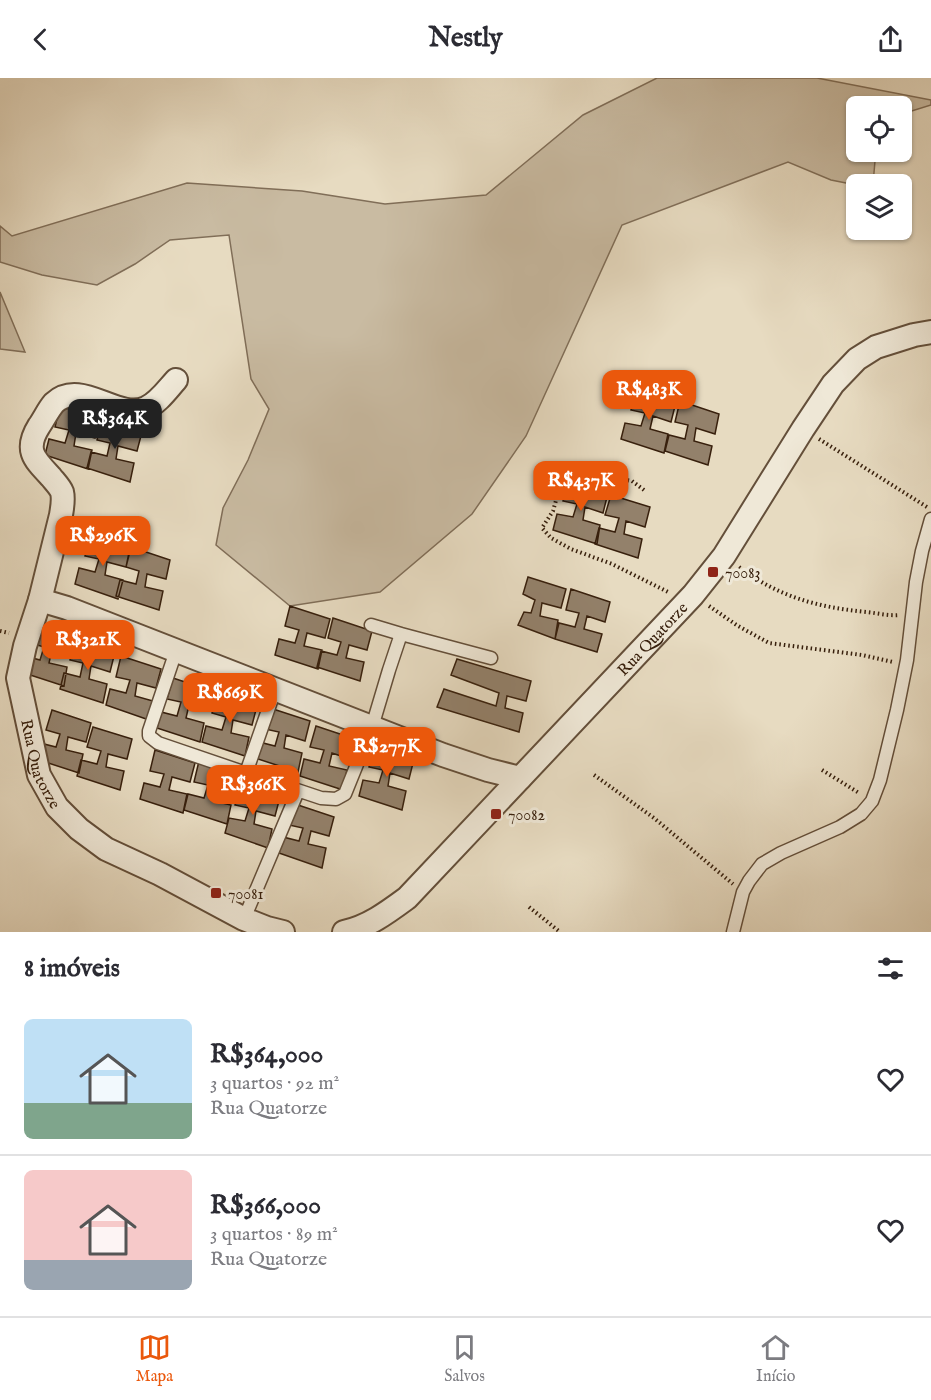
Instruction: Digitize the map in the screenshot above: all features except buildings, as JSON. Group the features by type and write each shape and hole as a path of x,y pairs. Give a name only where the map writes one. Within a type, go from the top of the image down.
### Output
{"street":[{"name":"Rua Quatorze","path":"344,932 383,916 407,898 690,598 724,556 833,384 857,359 876,347 931,332"},
{"name":"Rua Quatorze","path":"176,380 156,401 145,409 135,411 81,395 69,395 52,406 33,435 31,451 57,483 62,492 63,503 40,600 25,646 18,678 39,774 57,807 79,829 106,849 160,874 244,919 284,932"},
{"path":"40,600 67,608 443,755 520,778"}],"lane":[{"path":"732,932 743,892 762,864 840,827 861,814 872,801 880,780 907,660 922,551 931,519"},
{"path":"371,625 491,658"},
{"path":"177,651 149,736 158,743 298,791 336,800 345,794 372,727 401,634"},
{"path":"246,773 275,690"},
{"path":"244,919 298,791"}],"path":[{"path":"803,429 931,510"},
{"path":"644,490 632,482 600,475 570,476 561,483 553,511 542,528 551,538 571,549 690,598 769,643 862,655 894,662 907,660"},
{"path":"724,556 755,579 790,597 837,609 896,615 912,612"},
{"path":"822,770 872,801"},
{"path":"594,775 654,818 743,892"},
{"path":"529,907 560,932"}],"shaded area":[{"path":"657,78 817,78 910,96 846,96 846,162 875,162 874,174 846,174 846,183 831,180 788,162 622,225 526,436 472,514 380,592 290,606 216,545 223,508 248,460 269,409 251,379 229,235 170,240 135,264 97,285 42,275 0,262 0,226 12,236 187,183 302,191 385,204 486,195 583,115"},
{"path":"912,96 931,100 931,105 912,111"},
{"path":"0,292 25,352 0,349"}],"place":[{"name":"70083","path":"713,572"},
{"name":"70082","path":"496,814"},
{"name":"70081","path":"216,893"}]}
